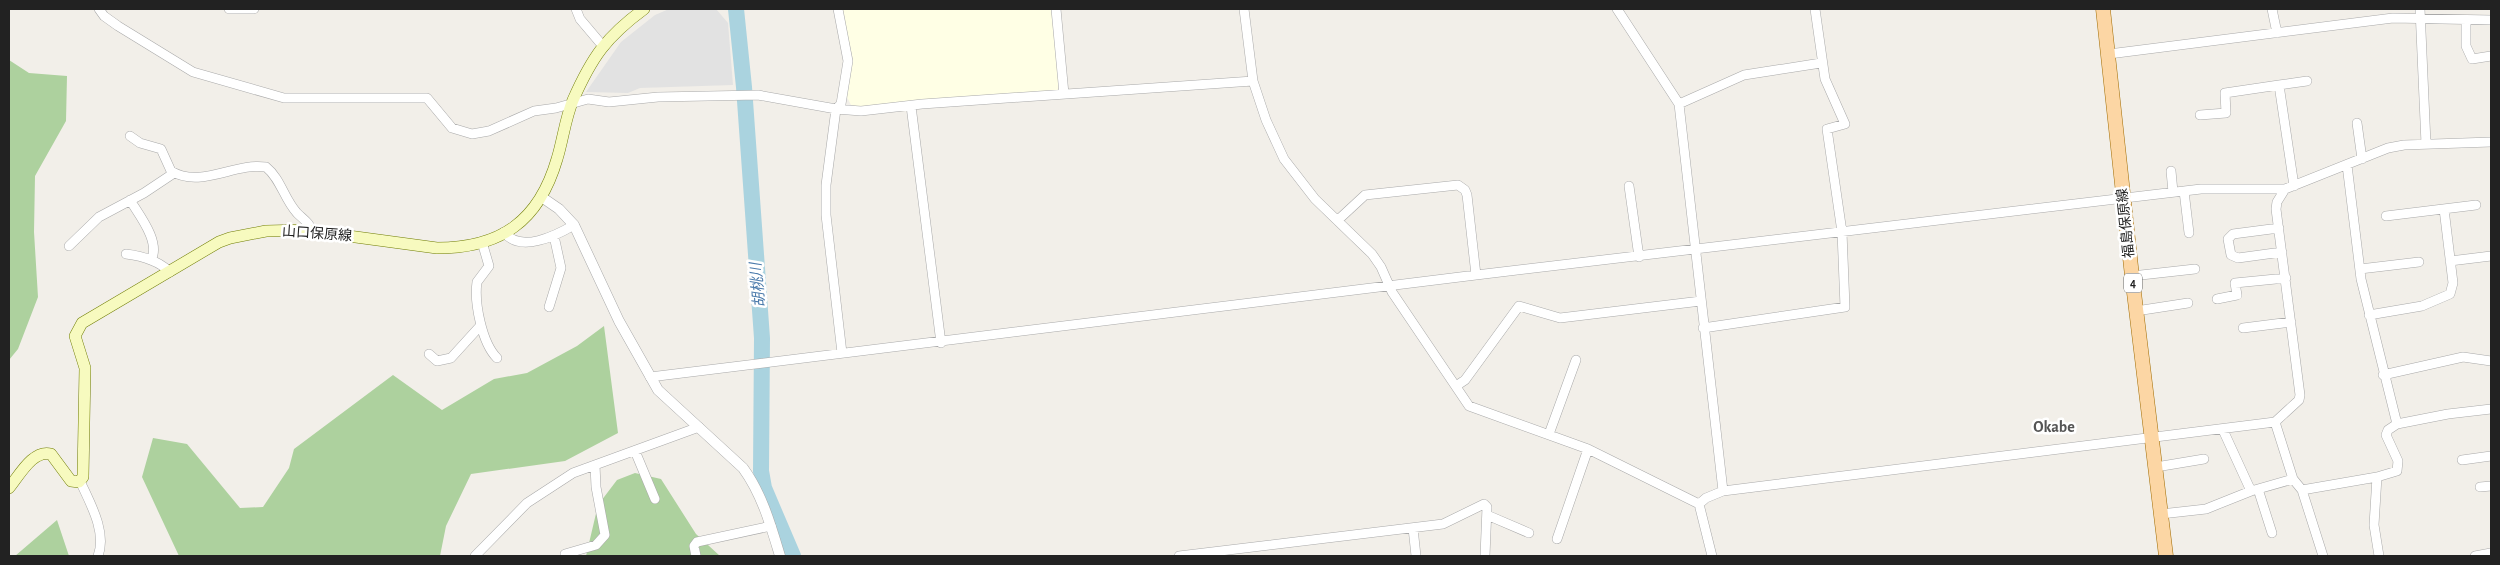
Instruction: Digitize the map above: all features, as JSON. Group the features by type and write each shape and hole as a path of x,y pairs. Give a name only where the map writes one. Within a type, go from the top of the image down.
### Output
{"main road":[{"name":"山口保原線","path":"80,481 84,473 86,388 85,368 75,336 77,329 82,323 230,238 266,231 312,231 436,248 464,247 482,242 504,232 526,217 543,198 558,159 572,103 602,45 644,9"},
{"name":"福島保原線","path":"2103,9 2136,311 2166,556"},
{"path":"9,488 33,458 46,452 50,454 71,481 80,481"}],"street":[{"path":"99,9 104,16 118,26 193,72 284,98 427,98 452,128 472,134 489,131 534,111 588,99 609,102 658,97 758,95 836,109 860,111 1253,81"},
{"path":"229,9 254,9"},
{"path":"576,9 580,18 602,45"},
{"path":"838,9 848,61 841,104 836,109 826,186 826,215 842,354"},
{"path":"1056,9 1064,94"},
{"path":"1244,9 1253,81 1266,120 1284,159 1315,199 1372,254 1382,267 1390,287 1472,408 1588,449 1699,504 1712,556"},
{"path":"1617,9 1679,104 1723,491"},
{"path":"1703,328 1845,307 1842,232 1828,129 1845,124 1825,79 1814,9"},
{"path":"2272,9 2277,33"},
{"path":"2420,9 2426,144"},
{"path":"2109,54 2393,18 2491,20"},
{"path":"2466,20 2466,46 2472,59 2491,56"},
{"path":"1679,104 1744,75 1821,63"},
{"path":"2200,115 2226,112 2225,93 2307,81"},
{"path":"1699,504 1723,491 2275,422 2298,400 2300,395 2277,202 2290,188 2279,85"},
{"path":"911,106 941,343"},
{"path":"2357,123 2362,159"},
{"path":"130,136 140,143 157,147 163,151 174,173 184,176 201,177 254,167 266,167 275,176 295,211 306,221 312,231"},
{"path":"650,377 941,343 1390,287 1476,274 1639,257 2173,192 2201,189 2290,188 2388,148 2404,145 2491,142"},
{"path":"2347,166 2360,269 2383,375 2397,424"},
{"path":"2171,172 2173,192"},
{"path":"70,246 99,217 174,173"},
{"path":"1338,220 1365,196 1458,184 1465,190 1476,274"},
{"path":"1629,186 1639,257"},
{"path":"2184,191 2189,233"},
{"path":"543,198 559,209 574,225 598,280 650,377 665,397 746,472 771,526 780,556"},
{"path":"130,200 150,236 153,256 151,260"},
{"path":"2386,216 2476,205"},
{"path":"2370,315 2422,306 2450,294 2453,283 2444,209"},
{"path":"504,232 508,237 521,241 537,241 554,236 574,225"},
{"path":"2279,228 2233,234 2228,239 2232,255 2238,258 2282,252"},
{"path":"549,307 561,268 554,236"},
{"path":"482,242 489,266 477,282 481,325 491,352 497,358"},
{"path":"126,254 151,260 170,272"},
{"path":"2450,261 2491,256"},
{"path":"2360,269 2419,262"},
{"path":"2132,276 2195,268"},
{"path":"2216,299 2237,296 2235,283 2286,278"},
{"path":"1456,386 1465,380 1519,306 1560,318 1701,300"},
{"path":"2136,311 2188,303"},
{"path":"2243,328 2291,322"},
{"path":"429,354 432,359 437,361 451,358 481,325"},
{"path":"2383,375 2463,357 2491,361"},
{"path":"1549,434 1576,360"},
{"path":"2302,490 2377,477 2397,471 2398,460 2386,435 2388,430 2397,424 2448,414 2491,409"},
{"path":"2275,422 2294,479 2302,490 2323,556"},
{"path":"475,556 527,503 573,473 699,427"},
{"path":"2223,430 2255,490 2272,533"},
{"path":"1557,538 1588,449"},
{"path":"636,451 655,499"},
{"path":"2462,460 2491,456"},
{"path":"2156,467 2204,459"},
{"path":"565,554 596,545 605,535 596,486 595,466"},
{"path":"2377,477 2375,531 2379,556"},
{"path":"2161,514 2206,509 2255,490 2294,479"},
{"path":"80,481 91,505 102,540 98,556"},
{"path":"2480,487 2491,486"},
{"path":"1179,556 1449,523 1484,504 1487,507 1485,556"},
{"path":"1487,515 1529,533"},
{"path":"696,556 694,546 697,542 771,526"},
{"path":"1412,528 1416,556"},
{"path":"2475,556 2491,554"}],"shaded area":[{"path":"669,9 716,9 728,23 733,85 640,88 628,93 586,92 621,42 655,15"},
{"path":"842,9 1051,9 1059,87 1056,92 863,107 851,105 847,97 853,60"}],"green space":[{"path":"9,60 29,73 67,76 66,121 35,176 34,232 38,297 18,349 9,360"},
{"path":"604,326 618,433 565,461 471,474 446,526 440,556 179,556 142,477 153,438 187,444 240,508 263,507 289,468 294,449 393,375 442,410 494,379 527,373 577,346"},
{"path":"635,473 661,479 696,534 720,556 586,556 598,505 617,480"},
{"path":"57,520 69,556 15,556"}],"waterway":[{"name":"胡桃川","path":"736,9 744,87 762,338 761,471 764,488 793,556"}],"district":[{"name":"Okabe","path":"2054,427"}]}
